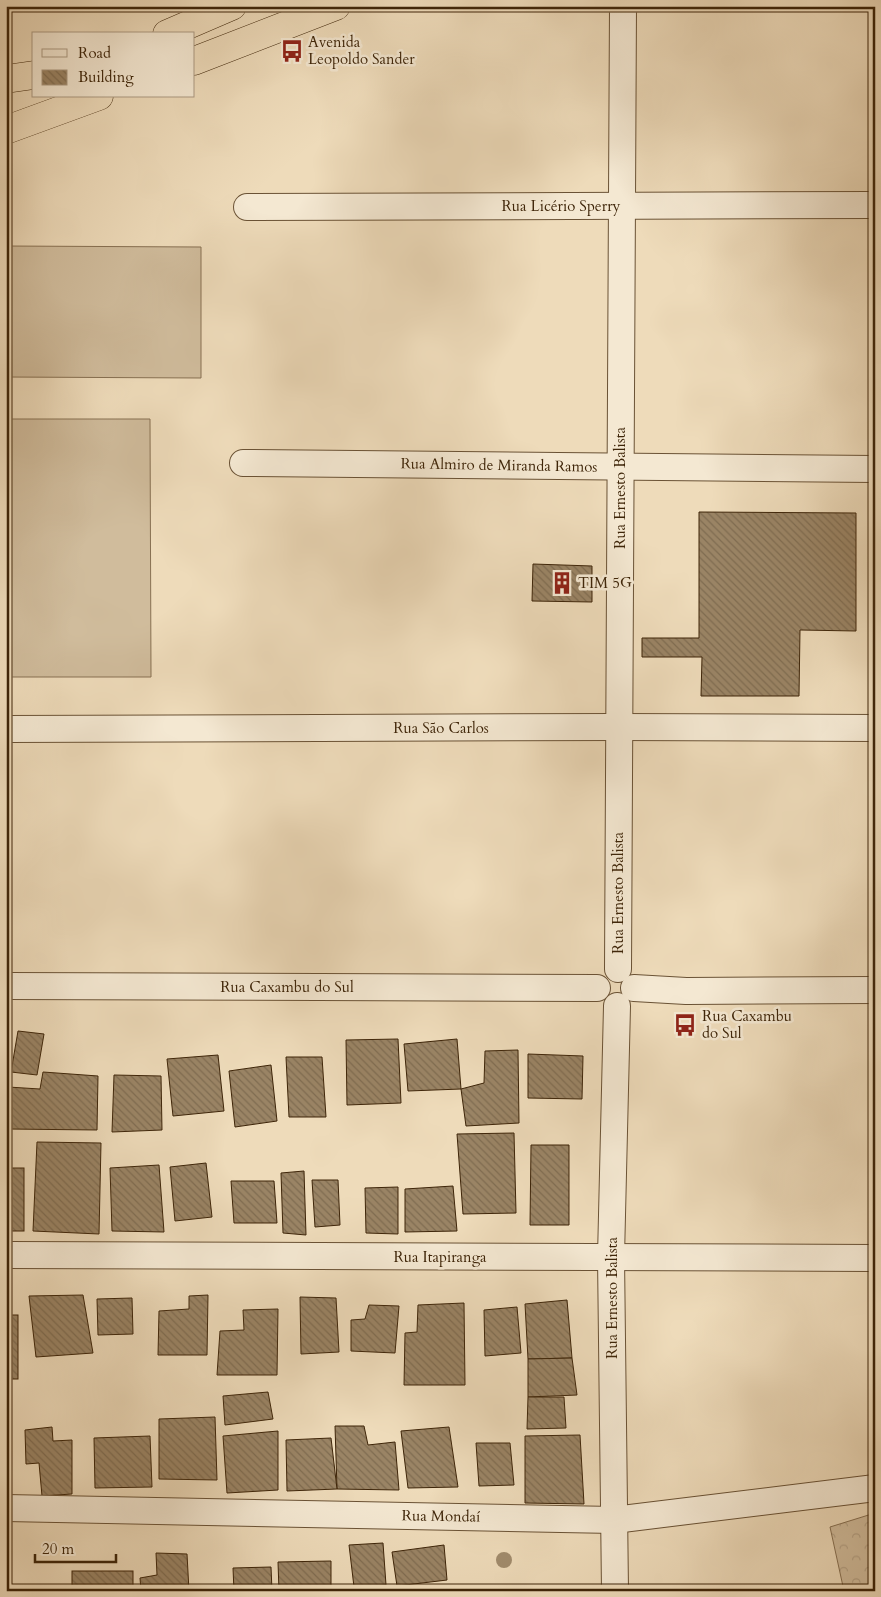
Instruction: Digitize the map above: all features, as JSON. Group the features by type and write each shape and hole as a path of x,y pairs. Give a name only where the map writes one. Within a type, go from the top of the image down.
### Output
{"highway":[{"path":"172,32 232,6"},
{"path":"195,61 336,6"},
{"path":"6,79 32,74"},
{"path":"6,130 94,98"}],"street":[{"name":"Rua Ernesto Balista","path":"615,1591 611,1257 623,988 619,727 623,6"},
{"name":"Rua Licério Sperry","path":"247,207 875,205"},
{"name":"Rua Almiro de Miranda Ramos","path":"243,462 875,469"},
{"name":"Rua São Carlos","path":"6,729 875,728"},
{"name":"Rua Caxambu do Sul","path":"6,986 597,988 601,999 606,1003 623,988"},
{"path":"623,988 686,991 875,990"},
{"name":"Rua Itapiranga","path":"6,1255 875,1258"},
{"name":"Rua Mondaí","path":"6,1508 614,1520 875,1488"}],"green space":[{"path":"6,246 201,247 201,378 6,377"},
{"path":"6,419 150,419 151,677 6,677"},
{"path":"875,1513 875,1591 844,1591 830,1527"}],"building":[{"path":"699,512 856,513 856,631 800,630 799,696 701,696 702,657 642,657 642,638 699,638"},
{"name":"TIM 5G","path":"533,564 592,566 592,602 532,601"},
{"path":"18,1031 44,1034 37,1075 11,1072"},
{"path":"398,1039 401,1103 347,1105 346,1040"},
{"path":"457,1039 461,1089 408,1091 404,1044"},
{"path":"518,1050 519,1123 466,1126 461,1089 484,1083 485,1051"},
{"path":"528,1054 583,1056 582,1099 528,1098"},
{"path":"218,1055 224,1111 173,1116 167,1059"},
{"path":"286,1057 322,1057 326,1117 289,1117"},
{"path":"271,1065 277,1121 235,1127 229,1071"},
{"path":"43,1072 98,1076 97,1130 8,1129 8,1087 40,1089"},
{"path":"114,1075 161,1076 162,1130 112,1132"},
{"path":"514,1133 516,1213 463,1214 457,1134"},
{"path":"37,1142 101,1143 99,1234 33,1231"},
{"path":"531,1145 569,1145 569,1225 530,1225"},
{"path":"206,1163 212,1217 175,1221 170,1167"},
{"path":"159,1165 164,1232 112,1231 110,1168"},
{"path":"6,1168 24,1168 24,1231 6,1231"},
{"path":"304,1171 306,1235 283,1233 281,1173"},
{"path":"312,1180 338,1180 340,1225 315,1227"},
{"path":"231,1181 274,1181 277,1223 234,1223"},
{"path":"453,1186 457,1231 405,1232 405,1189"},
{"path":"398,1187 398,1234 366,1233 365,1188"},
{"path":"83,1295 93,1353 36,1357 29,1296"},
{"path":"208,1295 207,1355 158,1355 159,1311 189,1309 189,1296"},
{"path":"300,1297 336,1298 339,1352 301,1354"},
{"path":"132,1298 133,1334 98,1335 97,1299"},
{"path":"567,1300 572,1358 528,1359 525,1304"},
{"path":"464,1303 465,1385 404,1385 405,1333 417,1332 418,1305"},
{"path":"369,1305 399,1306 395,1353 351,1351 351,1320 365,1319"},
{"path":"517,1307 521,1353 485,1356 484,1310"},
{"path":"278,1309 277,1375 217,1375 220,1331 244,1330 243,1310"},
{"path":"6,1315 18,1315 18,1379 6,1379"},
{"path":"572,1358 577,1395 528,1397 528,1359"},
{"path":"268,1392 273,1419 225,1425 223,1396"},
{"path":"528,1397 564,1397 566,1428 527,1429"},
{"path":"215,1417 217,1480 159,1479 159,1419"},
{"path":"335,1426 364,1426 368,1445 395,1442 399,1490 337,1489"},
{"path":"52,1427 53,1441 72,1440 72,1494 42,1496 39,1463 26,1464 25,1430"},
{"path":"449,1427 458,1487 408,1488 401,1431"},
{"path":"278,1431 278,1490 227,1493 223,1436"},
{"path":"6,1433 8,1433 11,1479 6,1479"},
{"path":"580,1435 584,1504 525,1503 525,1436"},
{"path":"150,1436 152,1487 95,1488 94,1438"},
{"path":"331,1438 337,1489 287,1491 286,1440"},
{"path":"476,1443 510,1443 514,1485 479,1486"},
{"path":"383,1543 386,1585 354,1587 349,1545"},
{"path":"444,1545 447,1580 397,1586 392,1552"},
{"path":"156,1553 187,1554 189,1591 141,1591 140,1578 157,1575"},
{"path":"331,1561 331,1591 279,1591 278,1562"},
{"path":"271,1567 272,1591 234,1591 233,1568"},
{"path":"72,1571 133,1571 133,1591 72,1591"},
{"path":"6,1588 55,1591 6,1591"}],"place":[{"name":"Avenida Leopoldo Sander","path":"292,51"},
{"name":"TIM 5G","path":"562,583"},
{"name":"Rua Caxambu do Sul","path":"685,1025"}]}
